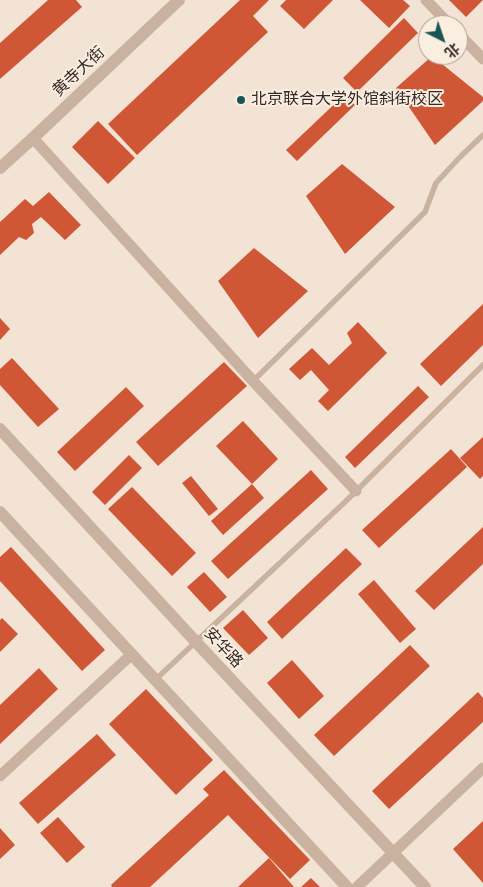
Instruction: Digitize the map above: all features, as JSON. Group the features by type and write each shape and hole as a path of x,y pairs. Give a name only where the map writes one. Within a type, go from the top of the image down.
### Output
{"street":[{"name":"黄寺大街","path":"0,168 179,0"},
{"path":"426,0 440,15"},
{"path":"468,44 483,60"},
{"path":"33,138 253,381 356,491"},
{"name":"安华路","path":"0,429 425,887"},
{"path":"0,512 347,887"},
{"path":"0,776 132,654"},
{"path":"357,887 483,768"}],"lane":[{"path":"253,381 425,212 436,183 483,135"},
{"path":"155,680 356,491 483,365"}],"building":[{"path":"48,0 76,0 82,7 0,79 0,43"},
{"path":"240,0 269,0 253,16 268,32 137,155 108,124"},
{"path":"286,0 333,0 304,29 280,6"},
{"path":"360,0 403,0 410,6 389,28"},
{"path":"449,0 483,0 468,15 464,15"},
{"path":"404,18 418,33 357,92 343,78"},
{"path":"422,65 443,65 483,97 483,101 435,145 396,88"},
{"path":"345,94 355,105 297,161 286,150"},
{"path":"98,121 135,158 108,184 72,147"},
{"path":"342,164 395,207 345,254 306,196"},
{"path":"49,192 81,225 65,240 41,217 32,224 34,233 26,240 19,237 0,255 0,222 25,199 33,206"},
{"path":"254,248 308,291 258,338 218,281"},
{"path":"483,304 483,345 441,386 420,364"},
{"path":"0,318 10,329 0,340"},
{"path":"358,322 387,353 328,411 318,401 329,390 311,370 300,380 289,369 312,348 329,365 352,343 347,333"},
{"path":"12,358 59,409 38,427 0,385 0,369"},
{"path":"224,362 247,386 158,466 136,442"},
{"path":"418,386 429,397 355,468 345,457"},
{"path":"126,387 144,406 75,471 57,452"},
{"path":"243,421 278,459 252,484 216,446"},
{"path":"483,437 483,476 480,479 460,458"},
{"path":"451,449 467,467 379,548 362,530"},
{"path":"129,455 142,468 105,505 92,492"},
{"path":"311,470 328,489 228,579 211,561"},
{"path":"191,476 218,509 209,516 182,483"},
{"path":"252,484 264,498 223,535 211,521"},
{"path":"132,487 196,553 172,576 108,509"},
{"path":"483,527 483,564 434,610 415,591"},
{"path":"11,547 105,650 82,671 0,581 0,557"},
{"path":"346,548 362,564 282,639 267,622"},
{"path":"204,572 227,597 210,612 187,587"},
{"path":"374,580 416,629 400,643 358,594"},
{"path":"243,610 268,638 249,655 223,628"},
{"path":"2,618 18,634 0,652 0,620"},
{"path":"410,645 430,666 334,756 314,735"},
{"path":"292,660 324,696 299,719 267,683"},
{"path":"39,668 58,689 0,744 0,705"},
{"path":"146,689 213,760 176,795 109,724"},
{"path":"478,692 483,698 483,722 389,809 372,791"},
{"path":"97,734 116,755 38,824 19,803"},
{"path":"224,770 310,860 290,879 228,815 150,887 112,887 111,885 209,795 203,789"},
{"path":"58,817 85,847 67,863 40,833"},
{"path":"483,821 483,883 453,849"},
{"path":"0,828 15,845 0,859"},
{"path":"269,858 294,887 238,887"},
{"path":"311,878 320,887 301,887"}],"place":[{"name":"北京联合大学外馆斜街校区","path":"241,100"}]}
